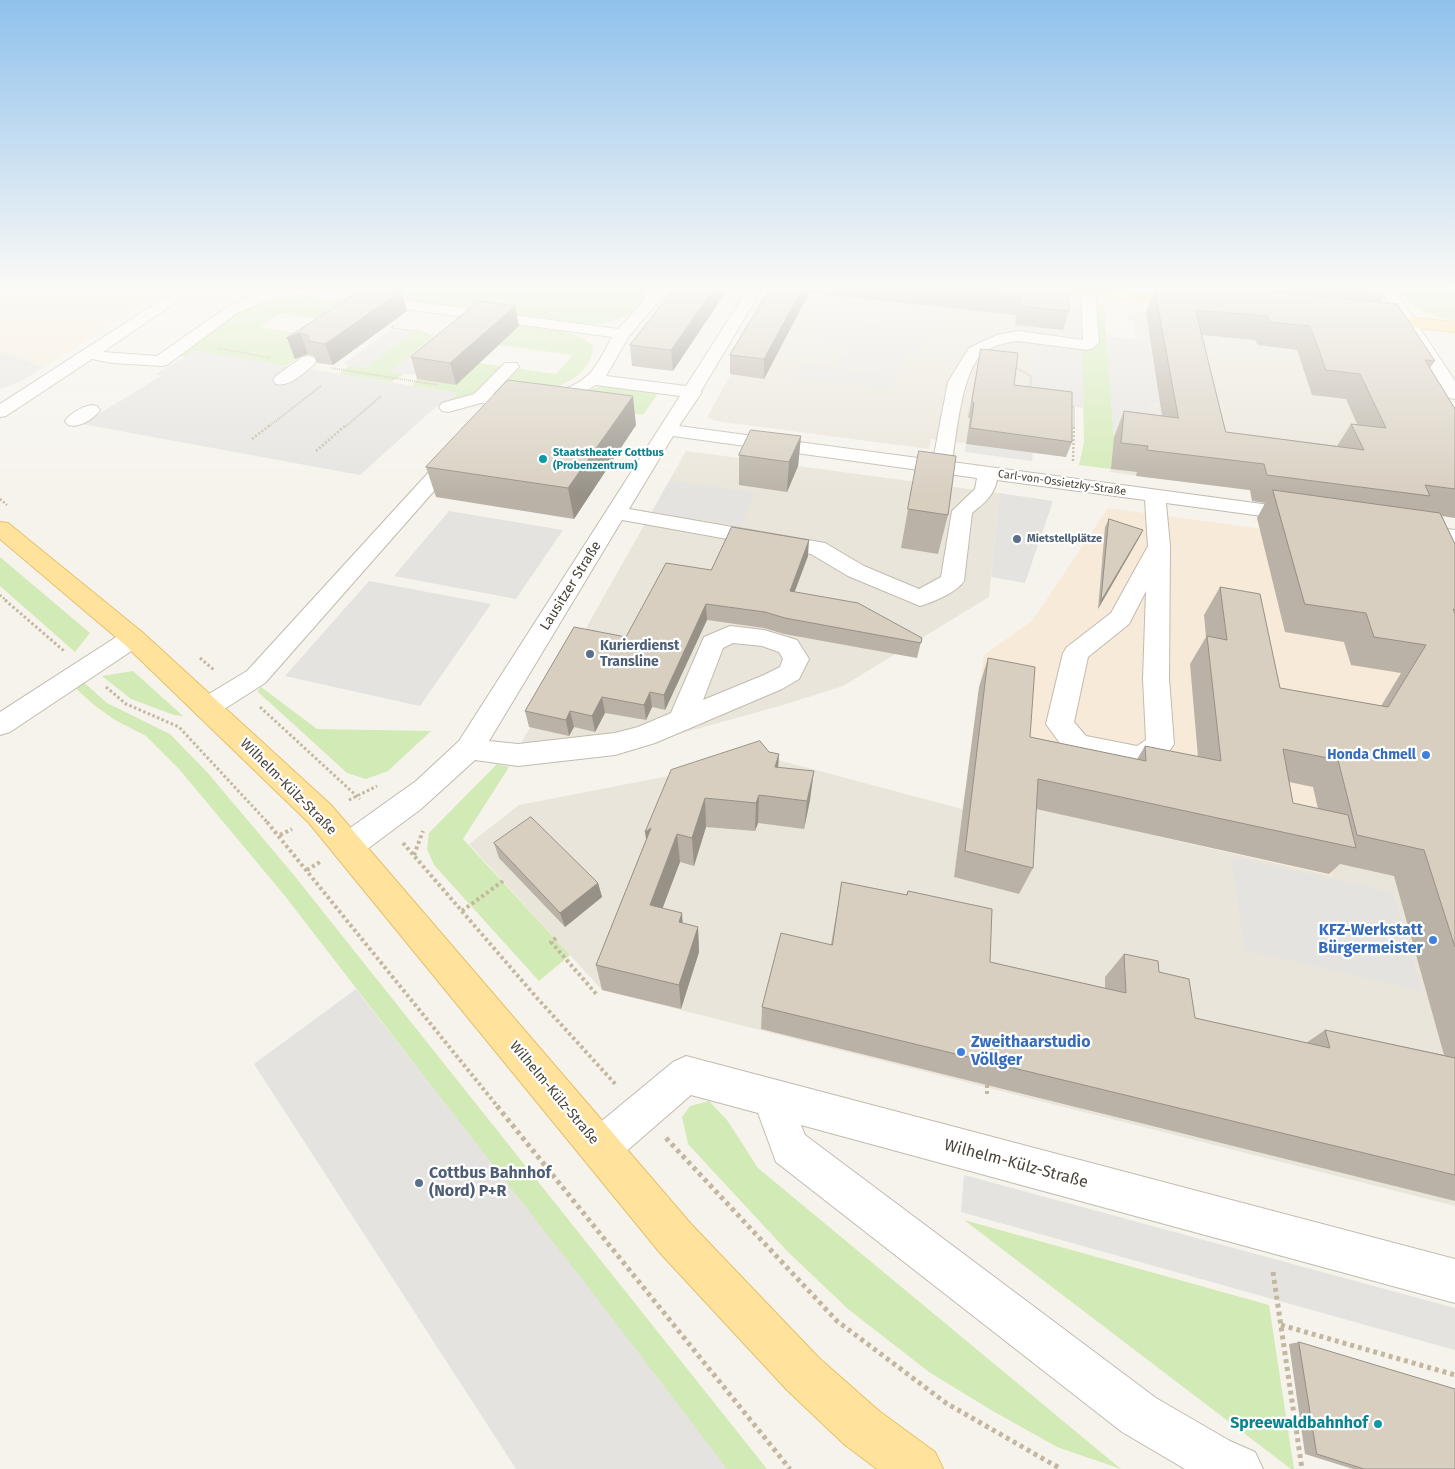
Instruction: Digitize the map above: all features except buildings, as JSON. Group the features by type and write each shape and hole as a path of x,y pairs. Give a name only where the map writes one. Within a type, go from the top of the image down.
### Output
{"main road":[{"name":"Wilhelm-Külz-Straße","path":"8,520 320,814 676,1239 803,1374 862,1428 918,1469"}],"street":[{"path":"0,412 84,358"},
{"path":"109,358 161,361 166,358"},
{"path":"448,407 480,398 504,401 544,400 571,392 596,376 607,358"},
{"name":"Lausitzer Straße","path":"347,847 384,822 447,772 469,749 713,358"},
{"path":"1432,358 1455,394"},
{"path":"941,466 957,382 970,360"},
{"path":"282,380 306,362"},
{"path":"480,398 511,367"},
{"path":"596,376 695,388"},
{"path":"206,708 256,677 504,401"},
{"path":"74,421 91,410"},
{"name":"Carl-von-Ossietzky-Straße","path":"669,430 988,473 1123,481 1155,495 1315,517"},
{"path":"617,513 817,548 856,571 920,598 952,581 962,511 985,491 988,473"},
{"path":"1155,495 1159,546 1156,679 1160,744 1141,758 1077,745 1060,724 1076,653 1120,618 1159,546"},
{"path":"1399,529 1455,536"},
{"path":"0,725 132,638"},
{"path":"469,749 518,755 615,744 644,736 682,720"},
{"name":"Wilhelm-Külz-Straße","path":"600,1148 686,1075 1455,1281"},
{"path":"772,1098 790,1148 1139,1415 1213,1458 1238,1469"}],"path":[{"path":"274,358 474,391 480,398"},
{"path":"970,360 1012,365 1031,376 1030,398"},
{"path":"252,439 321,386"},
{"path":"316,450 381,396"},
{"path":"1068,404 1074,407 1074,458"},
{"path":"0,499 8,520"},
{"path":"0,595 126,704 179,727 280,836 790,1469"},
{"path":"192,652 277,721 384,822 642,1112 837,1321 946,1403 1061,1469"},
{"path":"280,836 381,784"},
{"path":"462,911 503,881"},
{"path":"556,938 551,942 598,996"},
{"path":"987,1085 987,1096"},
{"path":"1266,1231 1302,1469"},
{"path":"1281,1325 1455,1375"}],"shaded area":[{"path":"0,358 18,358 43,368 21,381 0,389"},
{"path":"18,358 60,358 43,368"},
{"path":"184,358 236,358 458,393 444,406 438,405 360,475 82,424 161,376 156,374"},
{"path":"352,358 378,358 365,368 343,364"},
{"path":"408,358 434,358 413,375 390,372"},
{"path":"740,358 1042,358 1066,457 931,439 929,449 715,421 707,417"},
{"path":"842,358 903,358 898,372 839,365"},
{"path":"1034,358 1082,358 1084,408 1031,401"},
{"path":"1108,358 1152,358 1159,404 1150,403 1155,442 1114,437"},
{"path":"1152,358 1332,358 1455,447 1455,518 1110,472 1114,437 1155,442 1150,403 1159,404"},
{"path":"803,364 896,374 891,389 796,378"},
{"path":"966,444 1033,453 1032,461 965,452"},
{"path":"686,451 999,493 989,597 843,686 783,705 614,752 520,745"},
{"path":"670,480 755,493 741,526 652,512"},
{"name":"Mietstellplätze","path":"999,493 1053,501 1025,583 991,577"},
{"path":"1108,508 1292,533 1435,654 1396,876 1330,862 1333,876 965,790 984,655 1032,621"},
{"path":"449,511 563,530 516,599 394,576"},
{"path":"369,581 491,604 420,706 285,676"},
{"path":"767,757 962,809 965,790 1055,809 1055,813 1332,876 1329,861 1455,849 1455,1206 602,990 469,844 519,805"},
{"path":"1231,857 1393,892 1422,991 1245,950"},
{"name":"Cottbus Bahnhof (Nord) P+R","path":"356,989 600,1302 727,1469 516,1469 254,1064"},
{"path":"964,1175 1455,1308 1455,1350 961,1212"}],"green space":[{"path":"235,358 298,358 286,366"},
{"path":"378,358 408,358 391,371 404,374 391,382 339,374 350,365 365,368"},
{"path":"571,358 591,358 585,368 577,376 566,383 542,392 514,394 483,389 478,390 474,394 450,400 457,393 412,386 417,379 456,385 479,363 556,374"},
{"path":"1082,358 1108,358 1114,437 1111,469 1079,465 1084,442"},
{"path":"602,386 659,392 643,415 553,403"},
{"path":"0,557 90,633 75,652 0,586"},
{"path":"133,671 183,716 174,715 131,699 102,676"},
{"path":"81,680 107,703 170,734 207,772 293,874 767,1469 727,1469 285,896 179,769 146,736 115,720 94,705 73,686"},
{"path":"261,687 317,729 431,731 388,771 366,779 347,773 257,691"},
{"path":"497,764 509,767 463,839 570,955 539,981 434,865 427,849 429,833"},
{"path":"709,1101 727,1120 758,1168 1121,1469 1057,1447 991,1410 929,1372 848,1309 788,1252 688,1144 682,1117 690,1106"},
{"path":"964,1220 1269,1305 1294,1469 1291,1469"}],"place":[{"name":"Staatstheater Cottbus (Probenzentrum)","path":"543,459"},
{"name":"Mietstellplätze","path":"1017,539"},
{"name":"Kurierdienst Transline","path":"590,654"},
{"name":"Honda Chmell","path":"1426,755"},
{"name":"KFZ-Werkstatt Bürgermeister","path":"1433,940"},
{"name":"Zweithaarstudio Völlger","path":"961,1052"},
{"name":"Cottbus Bahnhof (Nord) P+R","path":"419,1183"},
{"name":"Spreewaldbahnhof","path":"1378,1424"}]}
